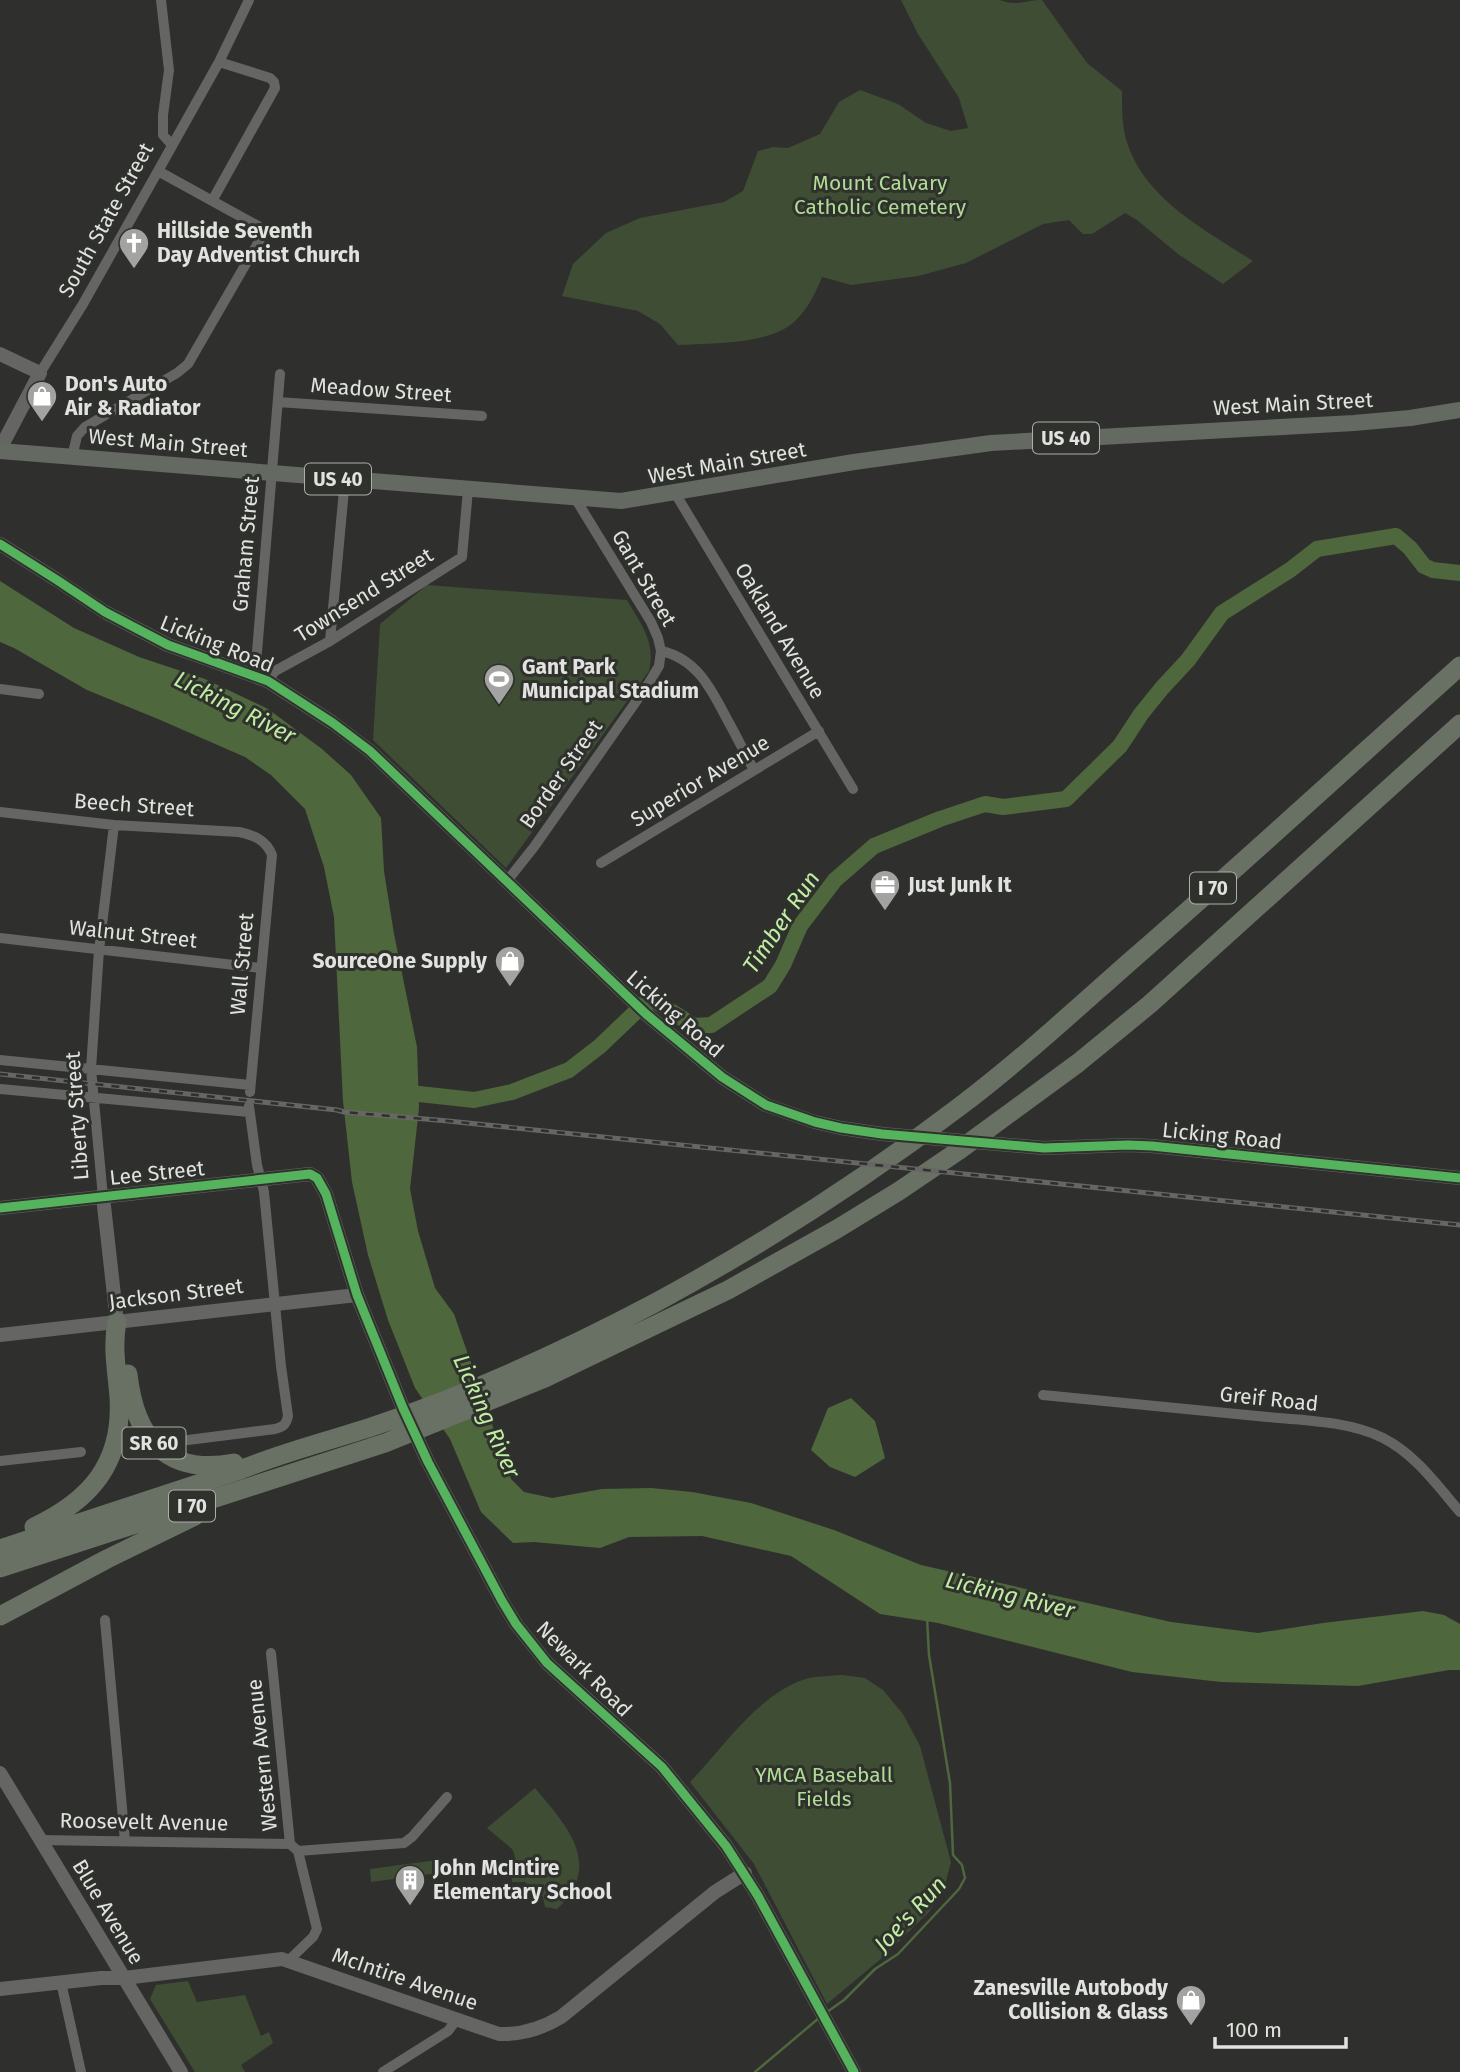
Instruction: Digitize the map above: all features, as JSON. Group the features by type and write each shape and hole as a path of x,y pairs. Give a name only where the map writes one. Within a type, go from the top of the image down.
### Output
{"highway":[{"name":"I 70","path":"541,1370 717,1268 848,1186 961,1105 1042,1039 1216,886 1460,666"},
{"name":"I 70","path":"0,1568 289,1475 380,1435 459,1394 541,1370 659,1324 780,1262 899,1191 1008,1116 1078,1063 1150,1004 1460,724"},
{"name":"SR 60","path":"117,1322 124,1339 134,1407 150,1440 162,1451 193,1466 219,1466 276,1455"},
{"path":"0,1543 56,1517 75,1504 104,1472 113,1454 119,1419 113,1340 117,1322"},
{"name":"I 70","path":"0,1549 240,1470 276,1455 380,1435"},
{"path":"0,1616 176,1525 258,1492 289,1475"}],"main road":[{"name":"West Main Street","path":"0,450 621,501 854,462 991,443 1354,423 1460,410"}],"street":[{"path":"161,0 169,70 163,135 172,145"},
{"name":"South State Street","path":"0,450 40,373 83,304 219,62 246,4"},
{"path":"212,201 275,88 270,78 219,62"},
{"path":"72,457 77,436 85,427 188,364 262,236 258,226 158,171"},
{"path":"0,354 40,373"},
{"name":"Graham Street","path":"261,679 271,472 280,374"},
{"name":"Meadow Street","path":"278,402 482,416"},
{"path":"330,641 345,479"},
{"name":"Townsend Street","path":"261,679 330,641 462,557 468,490"},
{"name":"Oakland Avenue","path":"675,493 853,789"},
{"name":"Gant Street","path":"575,498 651,622 662,651 685,660 704,678 754,770"},
{"name":"Licking Road","path":"0,544 105,612 169,645 261,679 333,723 370,751 646,1014 722,1077 766,1105 799,1118 841,1128 1012,1146 1152,1146 1460,1178"},
{"name":"Border Street","path":"507,881 534,847 647,685 659,666 662,651"},
{"path":"0,689 39,694"},
{"name":"Superior Avenue","path":"601,863 819,731"},
{"name":"Beech Street","path":"0,812 114,825 239,832 251,834 264,842"},
{"name":"Liberty Street","path":"114,825 99,950 91,1069 117,1322"},
{"name":"Wall Street","path":"91,1069 250,1089 272,855 264,842"},
{"name":"Walnut Street","path":"0,938 261,968"},
{"path":"0,1060 91,1069"},
{"path":"0,1089 249,1109 264,1192 288,1416 286,1423 275,1429 188,1440"},
{"name":"Lee Street","path":"0,1208 310,1174 317,1178"},
{"name":"Newark Road","path":"317,1178 326,1194 357,1295 398,1397 428,1462 516,1624 567,1682 662,1767 701,1814 745,1873 854,2072"},
{"name":"Jackson Street","path":"0,1335 357,1295"},
{"name":"Greif Road","path":"1043,1395 1276,1418 1349,1427 1371,1433 1410,1456 1460,1512"},
{"path":"0,1461 81,1452"},
{"path":"104,1620 125,1841"},
{"name":"Western Avenue","path":"271,1653 294,1848 317,1929 313,1937 288,1961"},
{"name":"Blue Avenue","path":"0,1773 181,2072"},
{"name":"Roosevelt Avenue","path":"40,1840 294,1848 404,1843 447,1797"},
{"name":"McIntire Avenue","path":"0,1989 84,1979 124,1978 282,1959 499,2034 516,2035 552,2022 590,1995 715,1892 745,1873"},
{"path":"84,1979 98,1968 104,1946"},
{"path":"61,1982 81,2072"},
{"path":"383,2072 448,2031 457,2019"}],"green space":[{"name":"Mount Calvary Catholic Cemetery","path":"901,0 1000,0 1017,3 1042,0 1087,63 1122,91 1125,135 1144,176 1176,209 1253,261 1223,284 1178,254 1125,213 1092,234 1083,234 1069,220 1043,224 966,263 918,276 851,285 822,277 804,311 785,328 757,338 707,344 678,345 660,324 638,311 562,296 573,264 606,233 640,218 724,202 743,191 758,151 773,147 788,148 820,134 839,102 860,90 898,104 926,123 951,131 968,128 959,98 918,34"},
{"name":"Gant Park Municipal Stadium","path":"427,585 627,600 649,642 649,671 506,868 373,740 380,624"},
{"name":"YMCA Baseball Fields","path":"842,1675 865,1678 883,1690 903,1714 920,1746 951,1862 945,1885 929,1912 883,1957 827,2004 754,1864 690,1782 744,1722 774,1695 809,1678"},
{"path":"535,1788 568,1831 576,1846 579,1861 578,1877 571,1893 557,1909 545,1907 543,1897 525,1882 512,1882 515,1857 512,1849 487,1828"},
{"path":"437,1860 438,1873 371,1882 370,1869"},
{"path":"188,1981 197,2002 245,1995 261,2036 269,2032 273,2043 241,2065 245,2072 195,2072 150,1999 156,1985"}],"water":[{"name":"Licking River","path":"0,581 74,628 139,657 205,679 268,709 322,749 351,775 381,818 384,871 417,1047 419,1108 410,1189 418,1231 435,1288 454,1314 511,1479 524,1492 552,1498 602,1489 651,1488 692,1492 751,1503 834,1530 921,1565 1171,1622 1258,1633 1423,1611 1444,1615 1460,1624 1460,1670 1358,1686 1221,1682 1132,1672 938,1623 880,1614 791,1556 702,1536 629,1537 600,1548 534,1542 513,1543 481,1512 450,1439 415,1388 388,1320 368,1255 352,1182 343,1101 334,917 324,867 305,809 271,775 245,757 87,690 0,642"},
{"path":"851,1398 875,1421 885,1458 855,1477 830,1467 811,1450 828,1408"}],"waterway":[{"name":"Timber Run","path":"401,1092 474,1100 512,1092 569,1070 600,1046 645,1003 655,1001 694,1026 711,1025 770,986 783,965 800,926 835,880 874,846 985,804 1003,807 1066,799 1120,746 1141,714 1188,660 1222,613 1290,570 1317,549 1396,536 1424,566 1433,570 1460,573"},
{"name":"Joe's Run","path":"827,2012 844,2000 875,1969 898,1954 959,1889 965,1878 962,1865 953,1855 950,1783 929,1655 927,1618"},
{"name":"Joe's Run","path":"755,2072 819,2018"}],"railway":[{"path":"0,1074 344,1112 1460,1225"}],"cycle path":[{"path":"0,544 105,612 168,645 268,681 333,723 370,751 646,1014 722,1077 766,1105 815,1122 882,1134 1044,1148 1152,1146 1460,1178"},
{"path":"0,1208 310,1174 317,1178 326,1194 357,1295 403,1408 428,1462 502,1601 516,1624 547,1663 662,1767 726,1846 758,1896 854,2072"}],"place":[{"name":"Hillside Seventh Day Adventist Church","path":"134,270"},
{"name":"Don's Auto Air & Radiator","path":"42,423"},
{"name":"Gant Park Municipal Stadium","path":"499,706"},
{"name":"Just Junk It","path":"885,912"},
{"name":"SourceOne Supply","path":"510,988"},
{"name":"John McIntire Elementary School","path":"410,1907"},
{"name":"Zanesville Autobody Collision & Glass","path":"1191,2027"}]}
